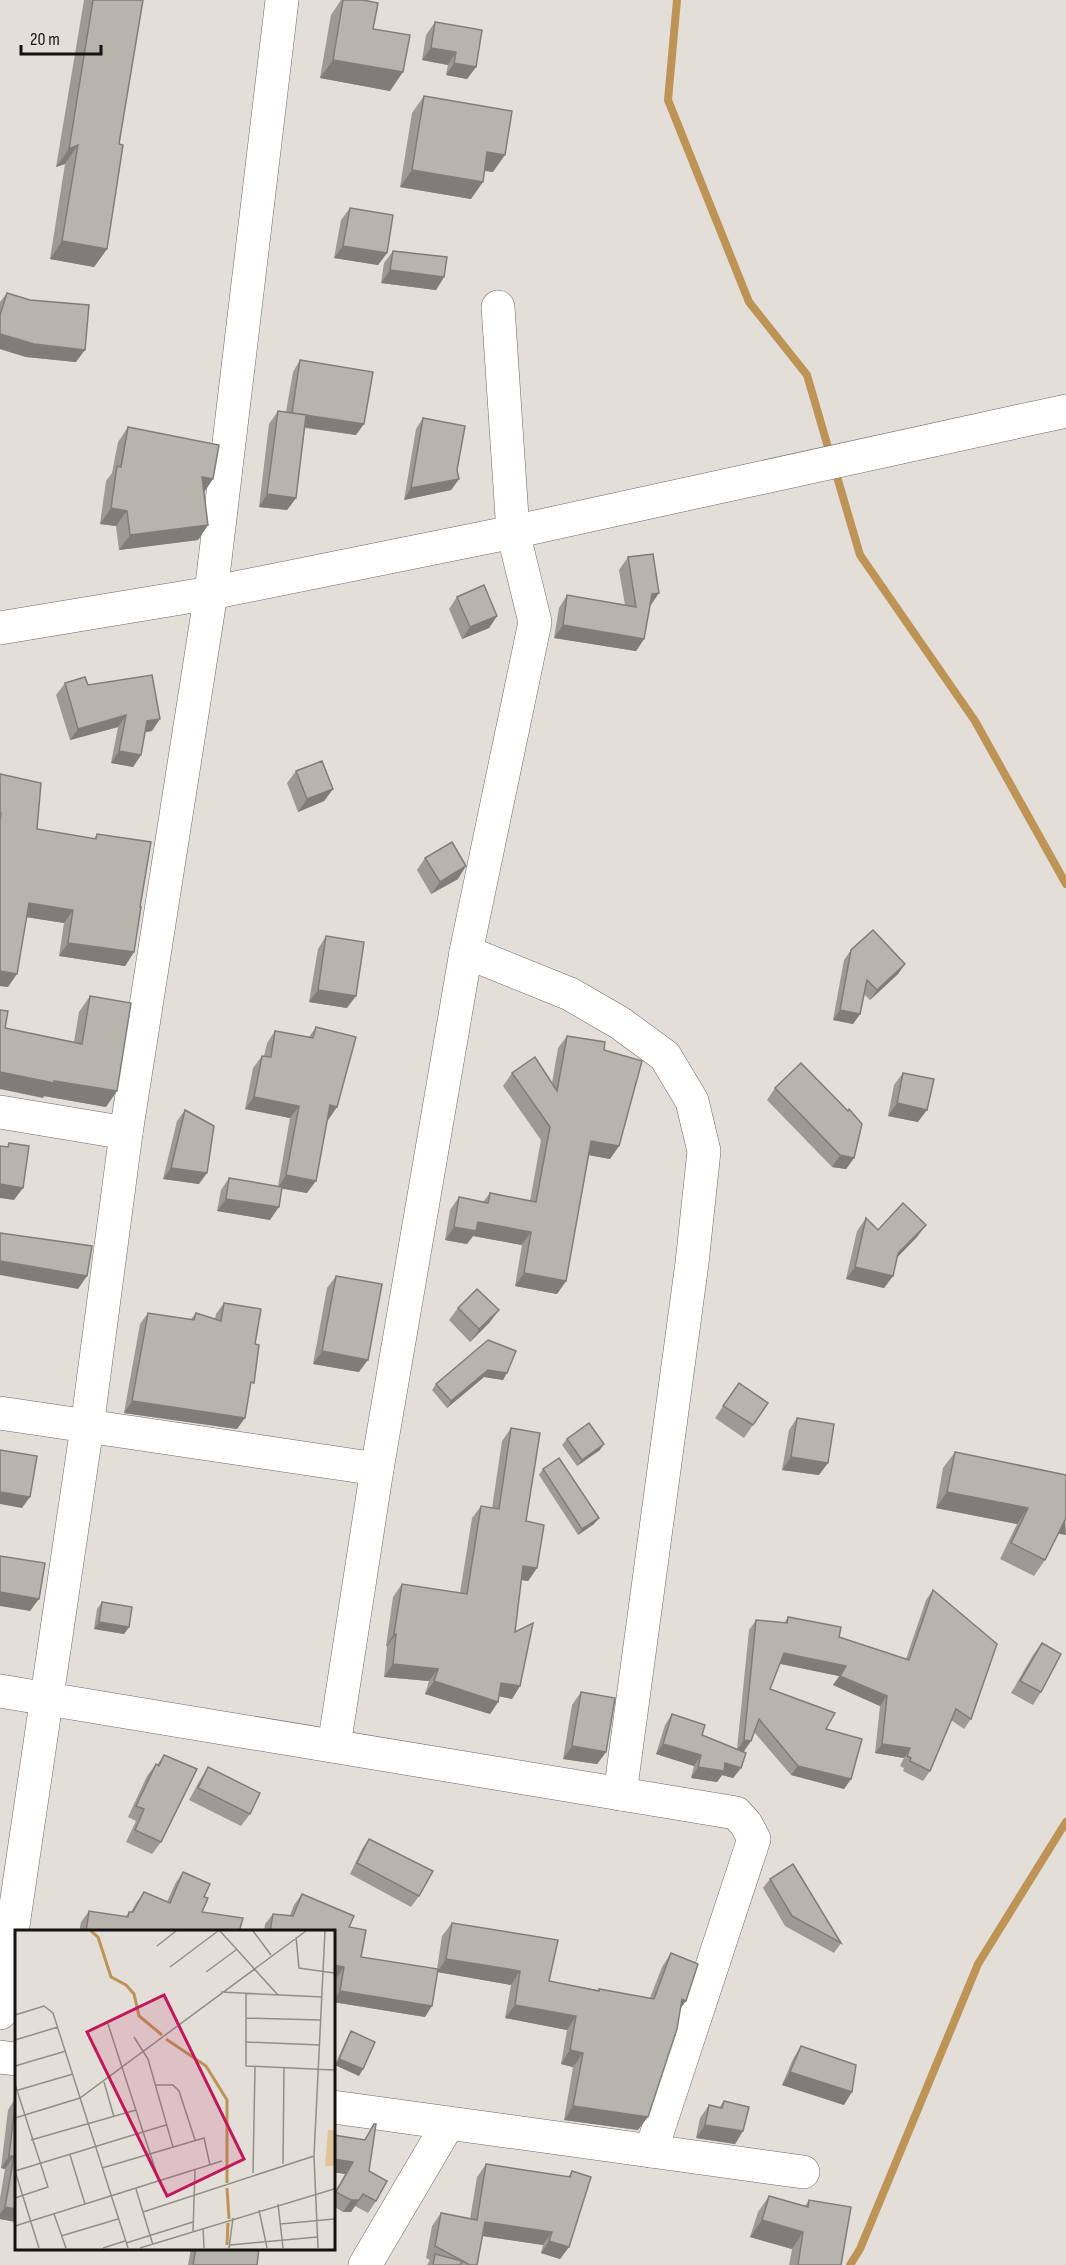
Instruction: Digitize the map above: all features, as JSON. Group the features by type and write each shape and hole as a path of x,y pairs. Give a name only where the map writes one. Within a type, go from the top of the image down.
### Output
{"street":[{"path":"0,2013 87,1427 126,1132 211,593 282,0"},
{"path":"334,1746 377,1469 466,952 535,622 513,532 498,307"},
{"path":"0,628 211,593 513,532 1066,411"},
{"path":"466,952 570,994 620,1023 665,1056 692,1101 704,1151 692,1263 620,1794"},
{"path":"0,1112 126,1132"},
{"path":"0,1413 377,1469"},
{"path":"0,1691 736,1813 746,1824 754,1839 651,2151"},
{"path":"0,2057 15,2059"},
{"path":"334,2107 803,2172"},
{"path":"365,2265 448,2124"}],"building":[{"path":"93,0 143,0 119,144 123,145 107,249 62,241 78,145 69,149"},
{"path":"343,0 378,3 373,29 410,35 403,72 333,60"},
{"path":"435,22 482,30 476,67 454,63 456,52 431,48"},
{"path":"424,96 512,111 505,155 487,152 483,182 412,170"},
{"path":"350,208 393,215 387,253 343,246"},
{"path":"393,251 447,257 444,277 390,270"},
{"path":"7,293 30,300 89,305 85,350 34,344 0,334 0,315"},
{"path":"300,360 373,372 364,424 292,413"},
{"path":"278,411 306,415 296,498 267,494"},
{"path":"423,418 465,426 457,470 459,479 411,488"},
{"path":"128,427 219,445 213,479 202,477 208,525 130,535 127,511 111,508 117,466 121,467"},
{"path":"653,554 659,593 652,594 644,639 563,625 567,595 636,607 628,557"},
{"path":"484,585 497,616 470,627 457,597"},
{"path":"152,675 160,719 147,721 141,755 119,751 126,715 78,729 65,683 85,677 88,685"},
{"path":"322,761 333,789 307,799 296,771"},
{"path":"0,774 41,783 37,829 96,839 97,834 151,842 134,952 68,943 73,910 29,903 17,974 0,971"},
{"path":"452,842 466,866 440,882 425,858"},
{"path":"873,930 905,964 877,990 867,980 860,1014 840,1010 851,950"},
{"path":"326,936 364,942 356,996 318,990"},
{"path":"90,996 131,1003 117,1091 54,1081 54,1083 0,1072 0,1010 8,1011 5,1028 82,1044"},
{"path":"316,1027 356,1037 337,1107 330,1105 316,1181 286,1175 299,1106 254,1097 262,1056 271,1057 275,1031 313,1038"},
{"path":"567,1036 605,1042 604,1050 642,1061 619,1146 591,1141 566,1281 524,1273 531,1232 478,1222 476,1231 454,1227 459,1197 488,1203 490,1193 536,1202 550,1127 512,1073 535,1057 557,1091"},
{"path":"801,1063 862,1124 854,1158 840,1155 775,1088"},
{"path":"903,1073 934,1079 927,1110 897,1103"},
{"path":"185,1110 214,1126 207,1173 171,1168"},
{"path":"9,1143 29,1146 23,1188 0,1184 0,1146 8,1147"},
{"path":"229,1178 282,1187 279,1207 226,1199"},
{"path":"903,1203 926,1225 898,1253 893,1276 855,1267 866,1218 878,1230"},
{"path":"0,1233 92,1246 87,1276 0,1261"},
{"path":"336,1276 382,1284 368,1360 322,1351"},
{"path":"477,1289 499,1310 479,1329 458,1308"},
{"path":"224,1303 261,1309 255,1344 259,1345 254,1383 251,1382 245,1418 132,1401 148,1313 194,1320 196,1313 221,1321"},
{"path":"488,1340 516,1351 507,1373 488,1370 451,1401 436,1384"},
{"path":"739,1383 768,1403 753,1425 723,1406"},
{"path":"797,1418 834,1424 828,1463 791,1457"},
{"path":"589,1423 604,1444 582,1460 567,1439"},
{"path":"511,1428 540,1433 526,1521 544,1525 537,1568 523,1566 515,1632 533,1623 520,1686 501,1683 498,1702 434,1681 438,1669 393,1664 396,1634 394,1634 402,1584 467,1594 481,1506 499,1509"},
{"path":"0,1450 37,1456 30,1497 0,1492"},
{"path":"955,1452 1066,1475 1066,1518 1045,1560 1011,1543 1028,1508 947,1492"},
{"path":"559,1458 599,1518 582,1529 543,1469"},
{"path":"0,1556 45,1563 39,1599 0,1592"},
{"path":"933,1590 997,1644 971,1719 956,1709 930,1771 910,1761 911,1758 907,1756 910,1748 882,1744 887,1696 840,1676 846,1666 784,1653 770,1689 835,1713 826,1729 862,1739 851,1779 798,1766 759,1719 751,1741 744,1740 756,1620 787,1623 788,1617 841,1627 839,1637 909,1660"},
{"path":"102,1602 132,1607 129,1627 99,1622"},
{"path":"1042,1643 1061,1654 1041,1692 1020,1681"},
{"path":"581,1692 615,1698 606,1752 572,1746"},
{"path":"672,1714 705,1725 702,1735 746,1753 741,1768 725,1763 724,1771 698,1767 701,1755 663,1744"},
{"path":"164,1755 197,1769 161,1842 135,1830 144,1809 136,1806 156,1764 159,1766"},
{"path":"208,1767 260,1793 250,1814 198,1788"},
{"path":"369,1839 433,1871 419,1896 357,1863"},
{"path":"793,1864 841,1943 792,1916 770,1879"},
{"path":"183,1872 210,1884 204,1897 208,1898 202,1912 243,1918 240,1930 86,1930 89,1911 128,1917 129,1912 133,1912 144,1892 170,1903"},
{"path":"302,1894 354,1916 349,1927 366,1930 361,1957 438,1969 432,2006 340,1991 344,1967 334,1965 334,1930 270,1930 273,1914 293,1916"},
{"path":"452,1923 558,1940 549,1981 599,1991 599,1989 654,1999 671,1953 698,1964 686,2001 682,1999 677,2029 648,2117 573,2106 583,2053 570,2050 576,2016 515,2005 520,1971 446,1959"},
{"path":"351,2031 375,2042 363,2069 339,2059"},
{"path":"801,2046 856,2065 852,2092 790,2072"},
{"path":"724,2101 749,2107 743,2131 705,2125 709,2105 722,2108"},
{"path":"15,2105 15,2209 5,2207 14,2156 9,2156"},
{"path":"376,2124 369,2171 387,2181 376,2201 363,2194 359,2200 351,2200 336,2192 353,2162 334,2159 334,2135 365,2140"},
{"path":"486,2164 570,2177 572,2171 591,2177 569,2247 549,2241 552,2232 485,2222 477,2265 470,2265 435,2246 441,2213 477,2220"},
{"path":"769,2196 808,2207 809,2200 851,2207 841,2265 798,2265 803,2232 762,2220"},
{"path":"196,2250 259,2250 257,2265 193,2265"},
{"path":"435,2254 462,2261 460,2265 433,2265"}],"waterway":[{"path":"677,0 668,100 749,302 807,375 830,454"},
{"path":"835,470 860,555 975,721 1066,884"},
{"path":"850,2265 860,2249 978,1964 1066,1822"}]}
